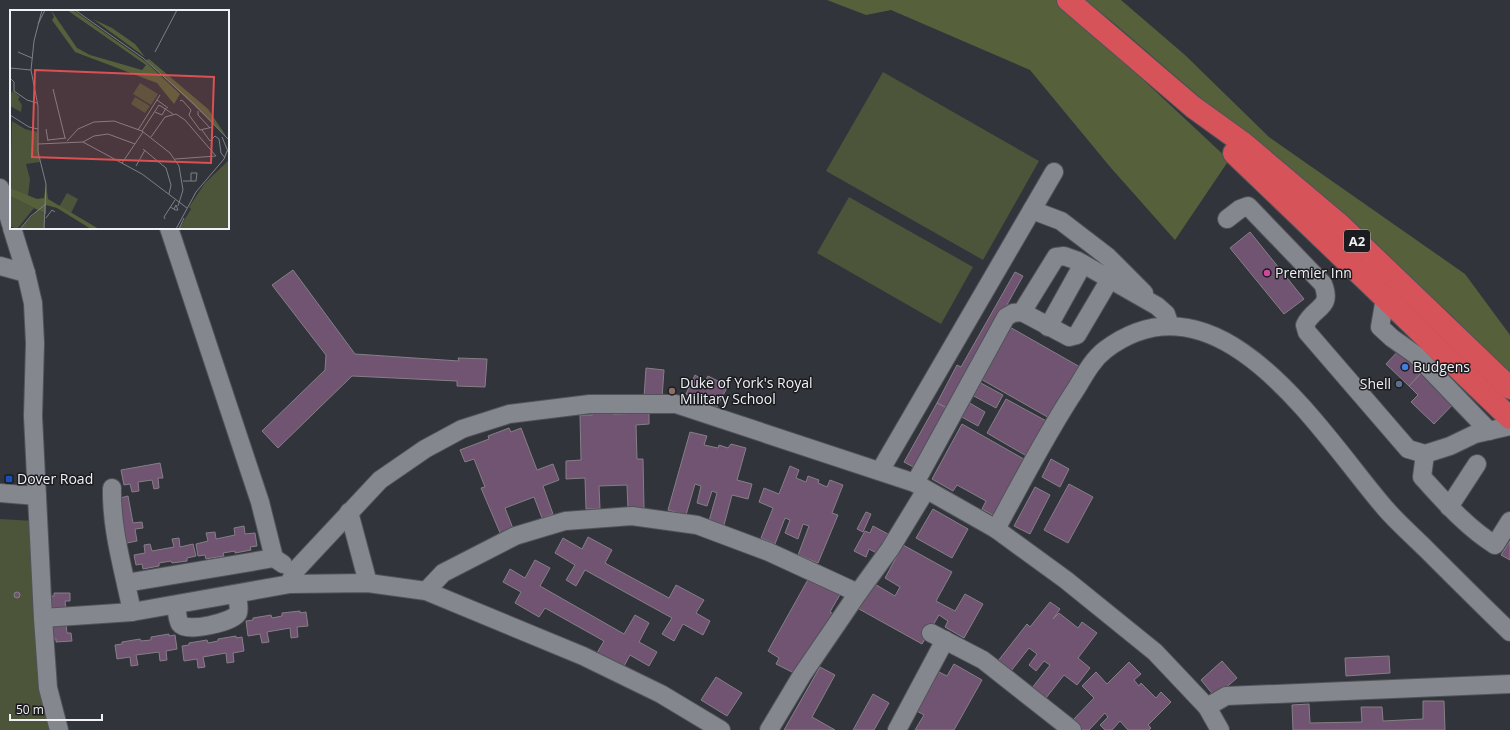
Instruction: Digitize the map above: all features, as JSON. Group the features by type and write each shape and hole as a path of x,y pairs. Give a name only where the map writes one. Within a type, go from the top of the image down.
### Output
{"highway":[{"name":"A2","path":"1068,0 1193,107 1243,143 1340,225 1510,388"},
{"name":"A2","path":"1193,107 1234,152 1510,418"}],"street":[{"path":"880,471 1054,172"},
{"path":"0,188 10,221"},
{"path":"1228,219 1240,209 1248,206 1323,284 1328,295 1325,302 1308,318 1304,325 1307,332 1408,450 1425,454 1450,446 1475,434 1510,426"},
{"path":"1032,210 1061,221 1108,257 1138,285 1153,304"},
{"path":"12,229 26,273 33,303 35,343 33,416 43,618 48,688 59,730"},
{"path":"169,229 260,502 274,558 292,579"},
{"path":"1022,312 1056,257 1064,256 1083,264 1153,304 1166,314 1170,326"},
{"path":"1048,326 1083,264"},
{"path":"0,266 26,273"},
{"path":"770,730 802,675 890,549 1006,316 1012,313 1022,312 1069,337 1077,335 1110,279"},
{"path":"1385,298 1380,327 1416,355 1489,431"},
{"path":"996,529 1059,414 1090,367 1104,351 1129,334 1148,329 1170,326 1195,329 1222,341 1252,359 1275,377 1303,407 1386,509 1510,632"},
{"path":"292,579 349,512 380,480 425,449 462,429 509,414 590,404 676,404 880,471 921,486 996,529 1066,580 1155,652 1207,707 1220,730"},
{"path":"1425,454 1422,477 1459,518 1495,545 1510,521"},
{"path":"1449,507 1477,464"},
{"path":"112,488 114,526 132,612"},
{"path":"0,493 37,496"},
{"path":"349,512 368,583"},
{"path":"426,591 443,573 515,536 565,521 632,516 696,526 769,552 858,593"},
{"path":"126,583 274,558"},
{"path":"43,618 132,612 237,594 292,579 368,583 426,591 583,656 661,694 721,730"},
{"path":"176,605 180,623 183,627 192,628 227,621 234,618 239,610 237,594"},
{"path":"897,730 938,636 983,660 1072,730"},
{"path":"1207,707 1226,696 1510,684"}],"green space":[{"path":"827,0 1058,0 1229,160 1175,240 1111,168 1030,70 891,10 866,15"},
{"path":"1085,0 1121,0 1185,55 1269,137 1465,274 1510,335 1510,377 1451,315 1115,24"},
{"path":"883,72 1039,161 983,260 826,171"},
{"path":"849,197 973,267 941,324 817,253"},
{"path":"0,519 34,521 34,621 57,730 0,730"}],"building":[{"name":"Premier Inn","path":"1250,232 1304,299 1284,314 1230,248"},
{"path":"293,270 355,354 459,361 458,358 487,359 485,387 457,386 457,381 352,376 278,448 262,431 325,370 326,355 272,285"},
{"path":"1015,272 1023,276 949,409 937,403 957,365 961,367"},
{"path":"1008,326 1080,367 1051,419 979,378"},
{"name":"Budgens","path":"1402,347 1425,369 1409,386 1386,364"},
{"path":"646,368 664,370 662,398 644,397"},
{"path":"1425,369 1462,395 1434,424 1411,402 1418,395 1409,386"},
{"path":"695,375 705,381 708,376 728,386 715,410 686,394"},
{"path":"979,382 1003,395 996,408 972,395"},
{"path":"1006,399 1050,423 1030,458 987,433"},
{"path":"968,402 985,412 978,426 960,416"},
{"path":"937,403 949,409 917,469 904,462"},
{"path":"613,410 613,414 649,413 649,424 636,425 637,459 643,459 644,508 628,509 627,485 599,486 600,509 586,509 585,478 566,479 566,461 581,460 580,415 592,415 592,411"},
{"path":"962,424 1029,462 998,518 982,509 986,501 957,485 953,491 932,479"},
{"path":"509,428 511,432 521,428 537,470 553,464 559,480 543,486 553,514 542,518 534,497 505,508 514,531 501,535 481,488 485,487 474,459 465,462 460,450 489,439 488,436"},
{"path":"690,432 707,436 704,445 718,448 719,445 728,448 731,444 746,448 737,480 752,484 748,499 732,495 724,525 709,521 717,493 712,491 707,506 697,503 701,486 695,484 686,515 668,510"},
{"path":"1051,459 1069,469 1060,487 1042,477"},
{"path":"160,463 163,478 158,478 159,488 154,489 152,480 138,482 139,491 132,492 130,484 124,485 121,470"},
{"path":"790,466 799,470 796,478 806,482 808,476 819,480 818,483 827,487 830,480 843,485 832,513 838,515 818,563 798,555 809,526 803,524 798,539 785,533 790,520 785,518 775,544 761,538 773,508 759,502 764,488 779,494"},
{"path":"1069,484 1093,497 1068,543 1044,530"},
{"path":"1035,487 1050,495 1030,534 1014,526"},
{"path":"128,496 133,523 142,522 143,528 135,529 137,541 122,544 116,499"},
{"path":"933,509 968,529 952,558 916,538"},
{"path":"866,512 871,514 863,532 857,529"},
{"path":"244,526 245,534 255,533 257,546 250,547 251,550 235,553 235,551 223,553 224,556 206,559 205,555 198,556 196,544 208,541 206,533 215,532 216,539 235,535 234,528"},
{"path":"873,526 888,534 884,541 889,544 882,556 869,549 866,557 854,551 865,531 870,533"},
{"path":"588,537 612,550 605,563 669,598 676,585 704,600 696,613 710,621 703,635 683,624 674,641 662,634 672,618 585,570 576,586 566,580 575,565 555,553 563,538 582,549"},
{"path":"179,538 180,547 193,544 196,556 187,558 187,561 159,563 159,566 143,569 142,564 136,565 134,555 145,553 144,545 150,544 152,551 174,547 172,539"},
{"path":"1510,541 1510,560 1501,555"},
{"path":"903,545 952,572 936,601 955,611 965,594 983,604 964,638 945,627 948,621 939,615 922,644 859,609 873,583 895,596 900,587 885,578"},
{"path":"535,560 550,568 540,586 624,634 635,615 649,623 639,642 657,652 649,666 630,655 623,668 597,653 604,641 545,608 539,617 515,603 521,592 503,582 510,569 525,578"},
{"path":"810,576 841,593 830,612 837,616 816,654 808,649 794,673 776,664 779,658 768,651"},
{"path":"17,592 20,595 17,598 14,595"},
{"path":"54,593 70,593 70,601 65,601 66,610 51,611 50,596 54,596"},
{"path":"1050,602 1060,609 1053,619 1059,613 1078,628 1082,622 1097,633 1078,658 1090,668 1077,685 1064,675 1046,698 1032,688 1050,665 1044,661 1036,671 1029,665 1037,654 1029,648 1011,671 998,661 1027,624 1030,627"},
{"path":"300,611 300,613 306,612 308,626 297,627 298,637 291,638 290,628 267,632 269,642 262,643 260,634 248,636 246,621 253,620 253,618 271,615 272,618 282,616 282,613"},
{"path":"66,624 67,633 71,633 72,641 56,642 56,639 52,639 52,625"},
{"path":"169,634 169,636 175,635 177,649 166,651 167,660 160,661 159,652 136,655 138,665 131,666 130,657 117,659 115,645 122,644 122,642 140,639 141,641 151,640 151,637"},
{"path":"236,636 236,638 242,637 244,651 233,653 234,662 227,663 226,653 203,657 205,667 198,668 197,659 184,661 182,646 189,645 189,643 207,640 208,643 218,641 218,639"},
{"path":"1389,656 1390,673 1346,676 1345,658"},
{"path":"1222,661 1237,678 1215,697 1201,680"},
{"path":"1129,662 1141,674 1134,680 1139,686 1141,683 1156,698 1161,692 1171,702 1148,725 1151,728 1149,730 1128,730 1120,721 1112,730 1105,730 1100,725 1108,717 1105,713 1089,730 1082,730 1072,721 1094,698 1082,686 1096,672 1107,684"},
{"path":"954,664 982,680 954,730 915,730 924,715 915,710 937,671 947,676"},
{"path":"820,667 835,675 812,717 835,730 784,730"},
{"path":"716,677 742,693 727,716 701,700"},
{"path":"873,694 889,703 874,730 853,730"},
{"path":"1423,701 1444,701 1445,730 1293,730 1292,705 1309,704 1310,723 1362,722 1361,707 1382,707 1383,721 1423,719"}],"place":[{"name":"Premier Inn","path":"1267,273"},
{"name":"Budgens","path":"1405,367"},
{"name":"Shell","path":"1399,384"},
{"name":"Duke of York's Royal Military School","path":"672,391"},
{"name":"Dover Road","path":"9,479"}]}
